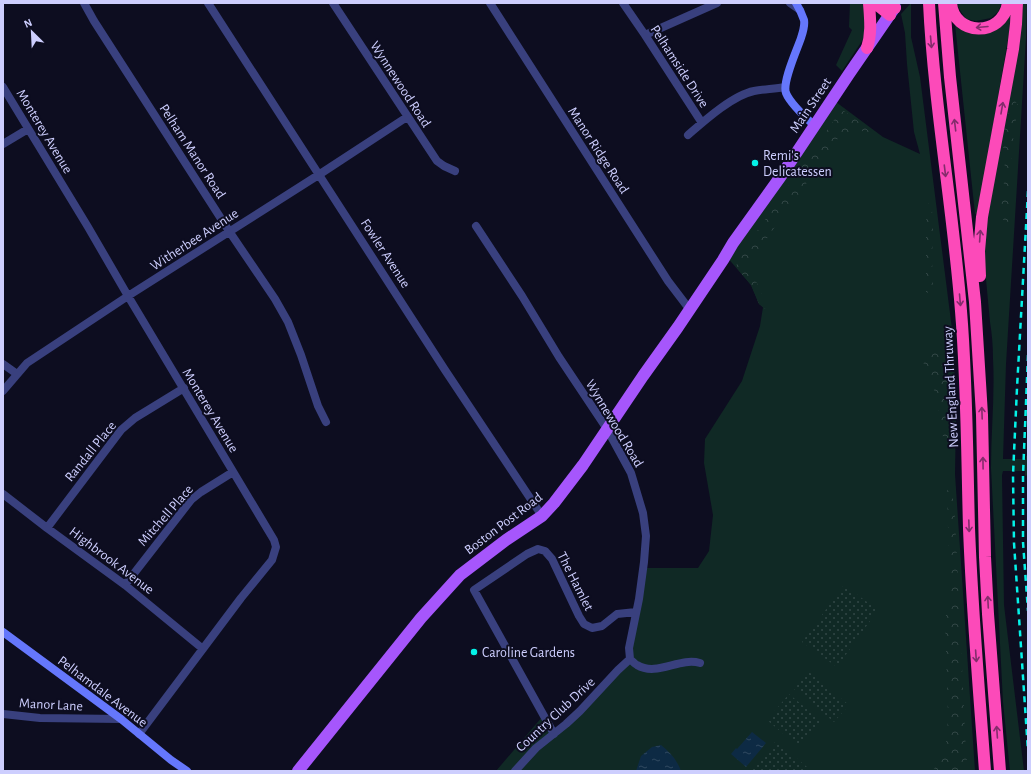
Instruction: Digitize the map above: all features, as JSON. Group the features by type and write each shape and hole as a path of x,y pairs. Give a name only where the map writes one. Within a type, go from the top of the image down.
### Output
{"highway":[{"path":"867,48 871,32 869,3"},
{"path":"875,3 893,7"},
{"name":"New England Thruway","path":"929,3 935,84 961,312 965,368 972,596 985,771"},
{"name":"New England Thruway","path":"944,3 950,84 973,281 981,387 988,614 1000,771"},
{"path":"951,3 955,16 963,24 972,28 981,28 989,27 997,23 1006,12 1008,3"},
{"path":"981,387 979,251 981,229 1013,49 1017,3"}],"main road":[{"name":"Main Street","path":"734,243 815,126 893,7"},
{"name":"Boston Post Road","path":"298,771 421,618 460,575 506,540 542,516 554,503 583,466 734,243"}],"street":[{"name":"Pelham Manor Road","path":"84,3 229,232 275,298 288,322 318,406 326,422"},
{"name":"Fowler Avenue","path":"208,3 320,174 445,370 542,516"},
{"name":"Wynnewood Road","path":"333,3 437,161 455,171"},
{"name":"Manor Ridge Road","path":"490,3 668,281 687,306 691,306"},
{"name":"Pelhamside Drive","path":"623,3 702,123"},
{"path":"645,36 717,3"},
{"path":"790,3 798,7 804,21 798,50 786,80 786,93 806,118 815,126"},
{"name":"Monterey Avenue","path":"3,87 184,388 274,540 276,547 272,560 241,598 139,734"},
{"path":"688,136 727,104 742,95 754,91 785,87"},
{"name":"Witherbee Avenue","path":"3,391 27,363 128,296 407,117"},
{"path":"3,144 28,129"},
{"name":"Wynnewood Road","path":"476,226 607,430 631,473 643,514 646,536 644,562 629,648 630,659"},
{"path":"3,364 17,374"},
{"name":"Randall Place","path":"47,528 121,430 135,418 184,388"},
{"name":"Mitchell Place","path":"125,585 192,500 201,492 233,472"},
{"name":"Highbrook Avenue","path":"3,494 125,585 203,649"},
{"name":"The Hamlet","path":"554,734 474,590 527,554 538,549 545,551 552,559 584,624 592,628 602,626 617,614 636,612"},
{"name":"Pelhamdale Avenue","path":"3,632 121,719 171,760 187,771"},
{"path":"630,659 637,666 647,669 688,662 700,663"},
{"name":"Country Club Drive","path":"515,771 536,748 580,711 630,659"},
{"name":"Manor Lane","path":"3,714 40,718 121,719"}],"green space":[{"path":"850,3 864,3 866,35 842,71 836,65 852,30 849,27"},
{"path":"911,3 911,37 920,77 953,337 956,414 955,474 975,771 496,771 542,717 555,736 631,658 645,568 698,568 709,551 713,515 704,463 705,439 742,381 760,326 763,307 759,304 751,285 726,256 836,102 883,137 920,154 914,132 905,33 901,14"},
{"path":"957,3 1002,3 998,12 991,18 976,21 966,19"},
{"path":"1023,3 1027,3 1026,38 1006,364 1003,459 1026,459 1026,456 1028,456 1028,475 1025,476 1025,471 1003,471 1002,475 1004,605 1024,771 1010,771 1003,702 991,468 994,386 993,345 984,258 986,226 1015,63"},
{"path":"1007,16 1012,16 978,213 975,214 955,24 964,30"},
{"path":"1014,100 1019,106 1019,110 1015,124 1012,152 1008,237 1002,215 1001,195 1006,175 1003,153 1005,121"},
{"path":"844,111 871,133 862,131 840,136 764,243 747,262 746,272 757,283 767,304 765,309 759,304 751,285 736,267 739,257 839,113"},
{"path":"930,199 933,223 933,286 931,294 926,292 926,222"},
{"path":"935,348 946,355 950,417 947,442 944,443 936,395 922,359 922,351"},
{"path":"949,488 952,489 955,517 968,771 932,771 945,756 948,718 945,619 950,601 947,491"},
{"path":"844,585 878,610 837,667 802,642"},
{"path":"809,672 849,705 834,722 794,689"},
{"path":"789,694 821,721 799,747 767,720"},
{"path":"776,741 807,767 803,771 751,771"}],"water":[{"path":"752,732 766,743 746,767 731,754"},
{"path":"661,745 673,756 681,771 636,771 641,756 652,747"}],"railway":[{"path":"1028,191 1013,475 1014,543 1028,751"},
{"path":"1028,355 1023,475 1023,542 1028,611"}],"place":[{"name":"Remi's Delicatessen","path":"755,163"},
{"name":"Caroline Gardens","path":"474,652"}]}
